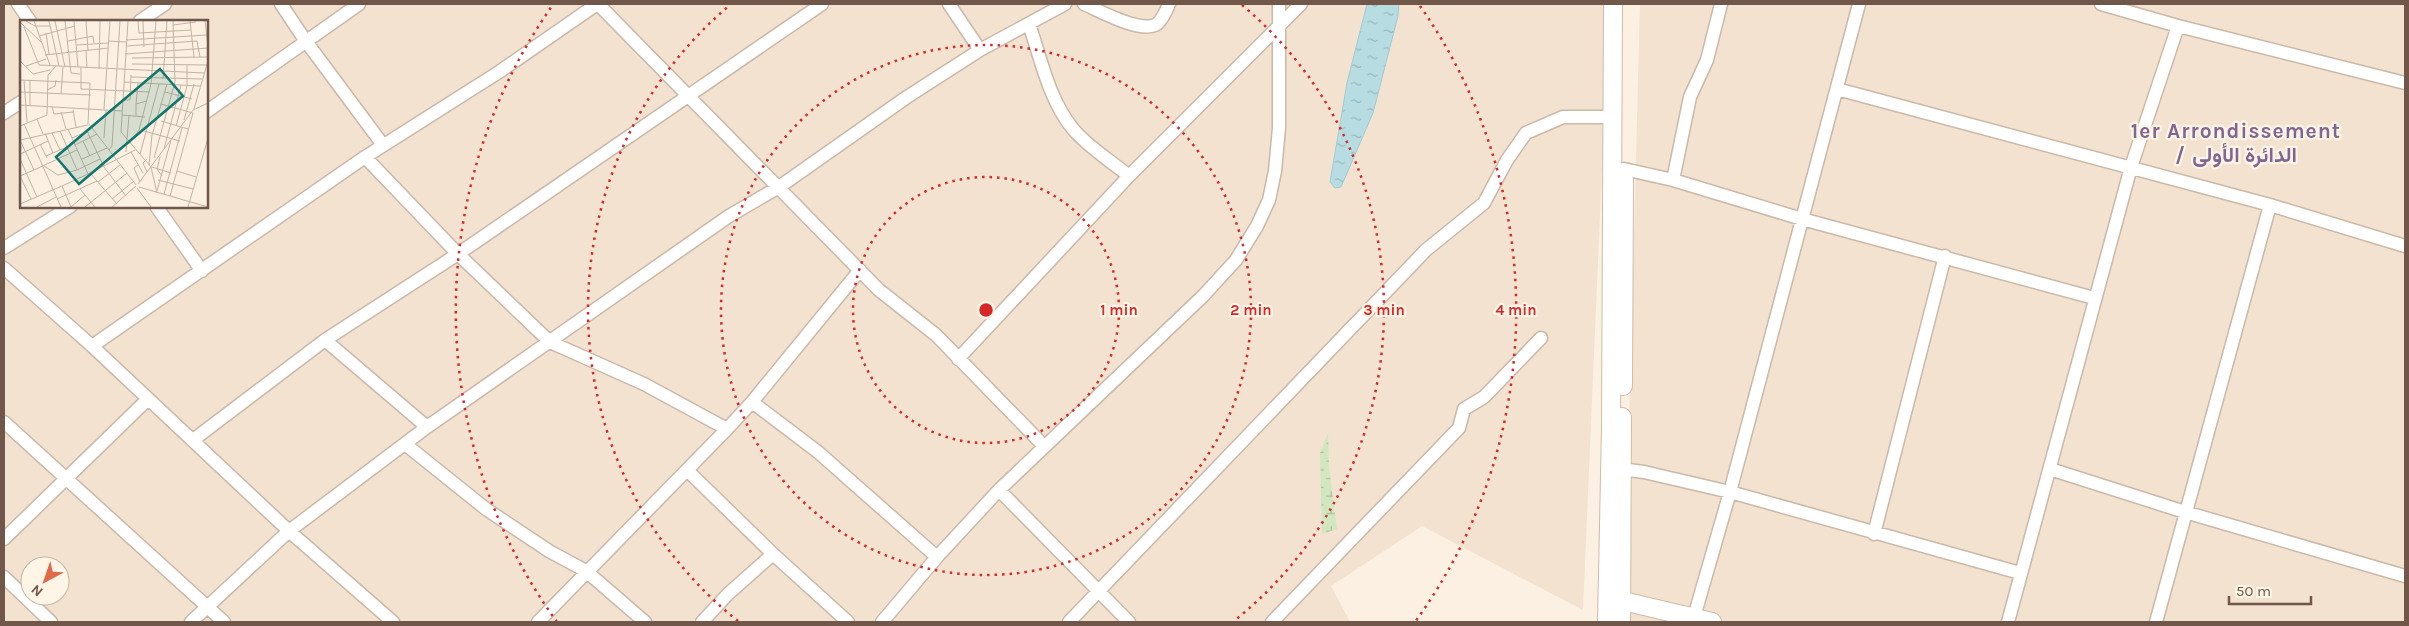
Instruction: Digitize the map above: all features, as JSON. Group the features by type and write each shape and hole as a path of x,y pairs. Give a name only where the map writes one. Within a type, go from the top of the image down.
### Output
{"street":[{"path":"18,4 29,20"},
{"path":"141,20 165,4"},
{"path":"281,4 305,40 383,146"},
{"path":"208,111 305,40 359,4"},
{"path":"92,346 365,157 499,72 598,4 879,290 936,334 958,359 1044,446"},
{"path":"193,440 325,340 458,254 822,4"},
{"path":"949,4 980,50"},
{"path":"191,622 289,531 427,427 729,216 779,187 907,97 980,50 1066,4"},
{"path":"1084,4 1141,28 1148,28 1161,20 1169,4"},
{"path":"882,622 937,557 999,490 1203,296 1236,260 1257,226 1268,200 1274,171 1279,128 1279,4"},
{"path":"958,359 1129,176 1280,22 1301,4"},
{"path":"1613,4 1611,428 1623,601 1621,622"},
{"path":"1607,622 1615,468 1624,169 1625,4"},
{"path":"1673,180 1690,97 1707,60 1721,4"},
{"path":"1694,617 1730,492 1860,4"},
{"path":"2101,4 2138,9 2178,26 2405,84"},
{"path":"1029,24 1054,98 1063,116 1075,132 1129,176"},
{"path":"2008,622 2094,298 2131,167 2178,26"},
{"path":"1837,88 2270,205 2405,246"},
{"path":"4,113 20,103"},
{"path":"1070,622 1426,250 1484,203 1507,160 1526,133 1563,117 1613,117"},
{"path":"365,157 458,254 550,342 644,384 701,413 726,430"},
{"path":"1624,169 1673,180 1802,219 1945,256 2094,298"},
{"path":"2156,622 2270,205"},
{"path":"4,248 68,208"},
{"path":"157,208 202,271"},
{"path":"1874,534 1945,256"},
{"path":"4,268 92,346 147,400 193,440 289,531 393,622"},
{"path":"538,622 752,402 860,270"},
{"path":"1272,622 1459,428 1464,409 1484,397 1542,338"},
{"path":"325,340 427,427"},
{"path":"4,539 147,400"},
{"path":"752,402 818,452 937,557"},
{"path":"4,422 224,622"},
{"path":"405,444 479,504 549,551 586,571 645,622"},
{"path":"1615,468 1644,472 1730,492 1874,534 2020,573"},
{"path":"2050,469 2185,512 2405,576"},
{"path":"687,470 773,554 848,622"},
{"path":"999,490 1129,622"},
{"path":"702,622 728,594 773,554"},
{"path":"4,577 51,622"},
{"path":"1623,601 1712,622"}],"shaded area":[{"path":"4,4 1609,4 1583,610 1422,526 1331,586 1350,622 4,622"},
{"path":"1640,4 2405,4 2405,622 1624,622"}],"green space":[{"path":"1328,433 1329,468 1337,529 1322,534 1320,453"}],"water":[{"path":"1367,4 1399,4 1398,16 1373,113 1341,187 1335,188 1330,182 1347,83"}],"district":[{"name":"1er Arrondissement / الدائرة الأولى","path":"2236,143"}]}
